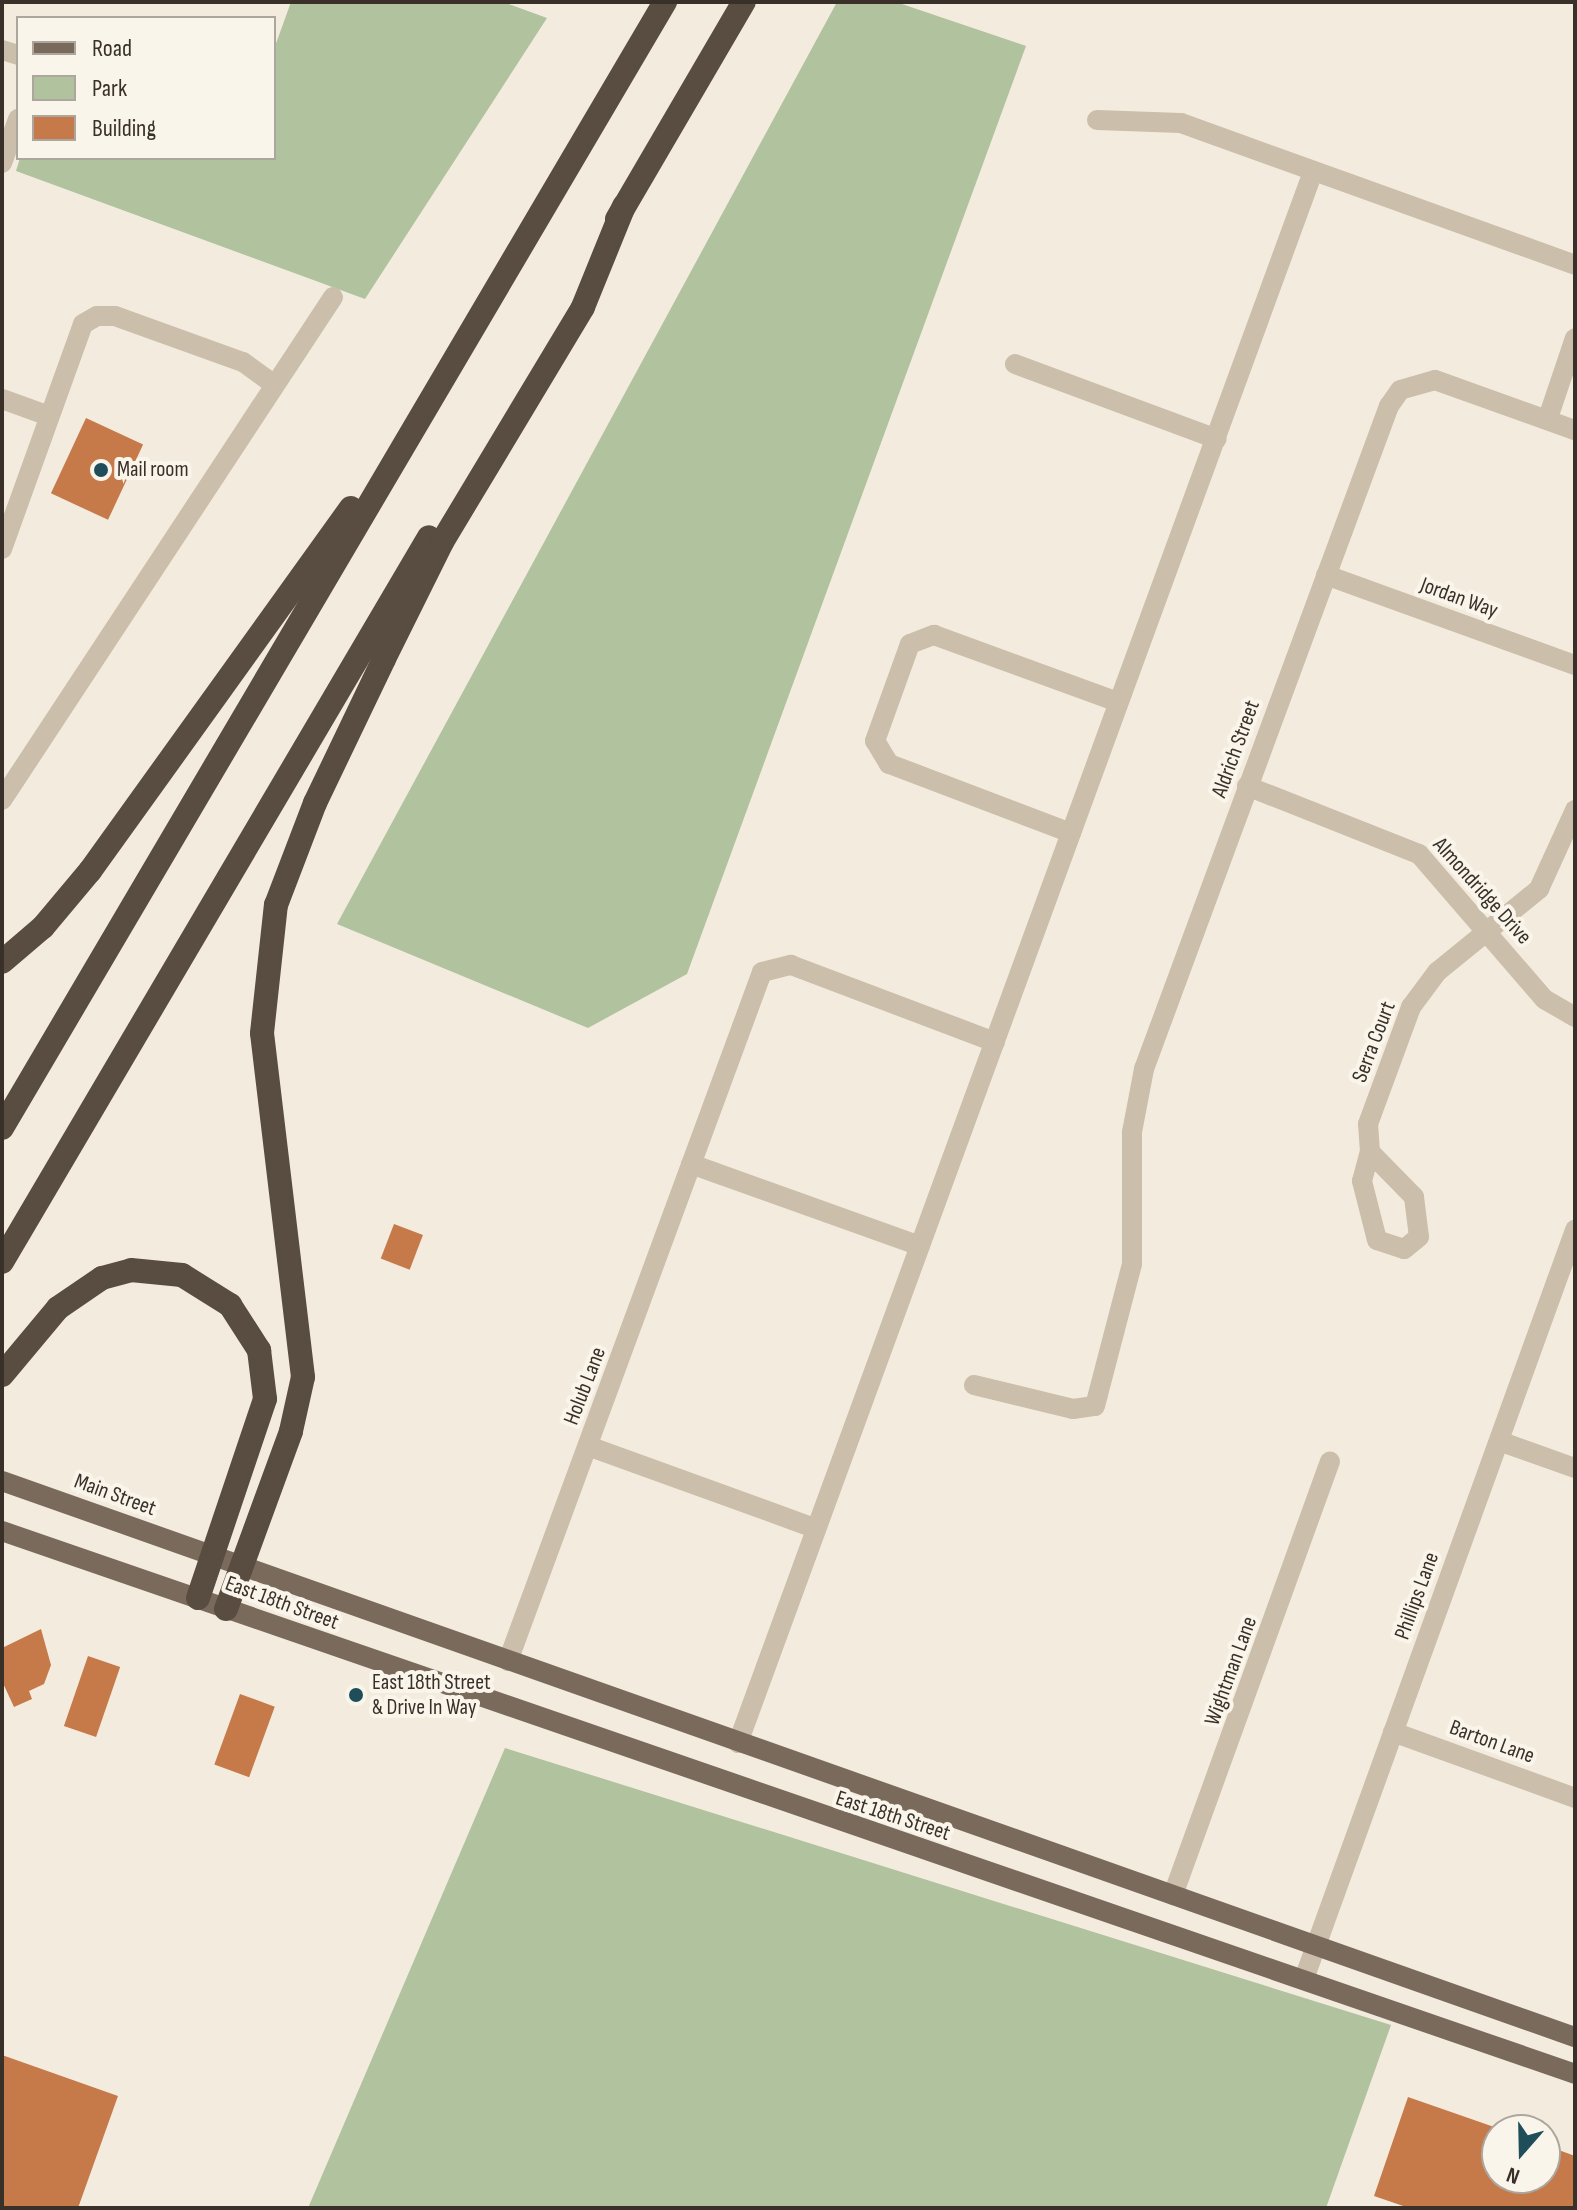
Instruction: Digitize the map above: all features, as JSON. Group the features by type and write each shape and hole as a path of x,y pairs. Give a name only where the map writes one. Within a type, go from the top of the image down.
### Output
{"highway":[{"path":"2,1128 665,2"},
{"path":"2,1262 744,2"},
{"path":"226,1609 291,1431 303,1377 262,1033 276,905 372,682 442,542 583,307 624,206"},
{"path":"2,962 90,871 434,394"},
{"path":"2,1375 58,1308 102,1278 131,1270 182,1275 230,1305 259,1350 265,1399 198,1598"}],"main road":[{"name":"Main Street","path":"2,1481 211,1555"},
{"path":"2,1531 198,1598"},
{"name":"East 18th Street","path":"211,1555 1575,2037"},
{"name":"East 18th Street","path":"198,1598 1575,2074"}],"street":[{"path":"1097,120 1181,123 1575,265"},
{"path":"2,163 16,124"},
{"path":"738,1743 1313,172"},
{"path":"2,800 333,297"},
{"path":"2,549 83,324 97,316 115,316 243,362 275,385"},
{"path":"1575,338 1548,418 1575,430"},
{"path":"1015,364 1217,439"},
{"name":"Aldrich Street","path":"974,1385 1073,1409 1095,1406 1128,1286 1136,1098 1247,786 1400,390 1435,380 1548,418"},
{"path":"2,399 49,416"},
{"name":"Jordan Way","path":"1326,575 1575,665"},
{"path":"1071,833 889,764 875,741 910,644 934,635 1118,702"},
{"name":"Almondridge Drive","path":"1247,786 1403,843 1489,933 1544,999 1575,1017"},
{"name":"Serra Court","path":"1370,1152 1368,1124 1411,1007 1437,972 1489,933 1551,873 1575,810"},
{"name":"Holub Lane","path":"508,1661 762,972 777,965 995,1042"},
{"path":"691,1164 920,1246"},
{"name":"Phillips Lane","path":"1304,1979 1575,1230"},
{"path":"1499,1441 1575,1468"},
{"path":"588,1446 815,1528"},
{"name":"Wightman Lane","path":"1173,1895 1330,1462"},
{"name":"Barton Lane","path":"1393,1732 1575,1798"}],"green space":[{"path":"291,2 503,2 547,18 365,299 16,171 19,160 276,160 276,43"},
{"path":"837,2 896,2 1026,46 687,974 588,1028 337,924"},
{"path":"505,1748 1391,2025 1326,2208 308,2208"}],"building":[{"name":"Mail room","path":"86,418 143,445 108,520 51,493"},
{"path":"394,1224 423,1235 410,1270 381,1259"},
{"path":"41,1629 51,1665 44,1684 29,1691 32,1699 14,1707 2,1681 2,1648"},
{"path":"88,1656 120,1667 96,1737 64,1726"},
{"path":"240,1694 275,1707 249,1777 214,1764"},
{"path":"2,2055 118,2096 78,2208 2,2208"},
{"path":"1408,2097 1481,2122 1481,2194 1561,2194 1561,2151 1575,2156 1575,2208 1409,2208 1374,2196"}],"place":[{"name":"Mail room","path":"101,470"},
{"name":"East 18th Street & Drive In Way","path":"356,1695"}]}
